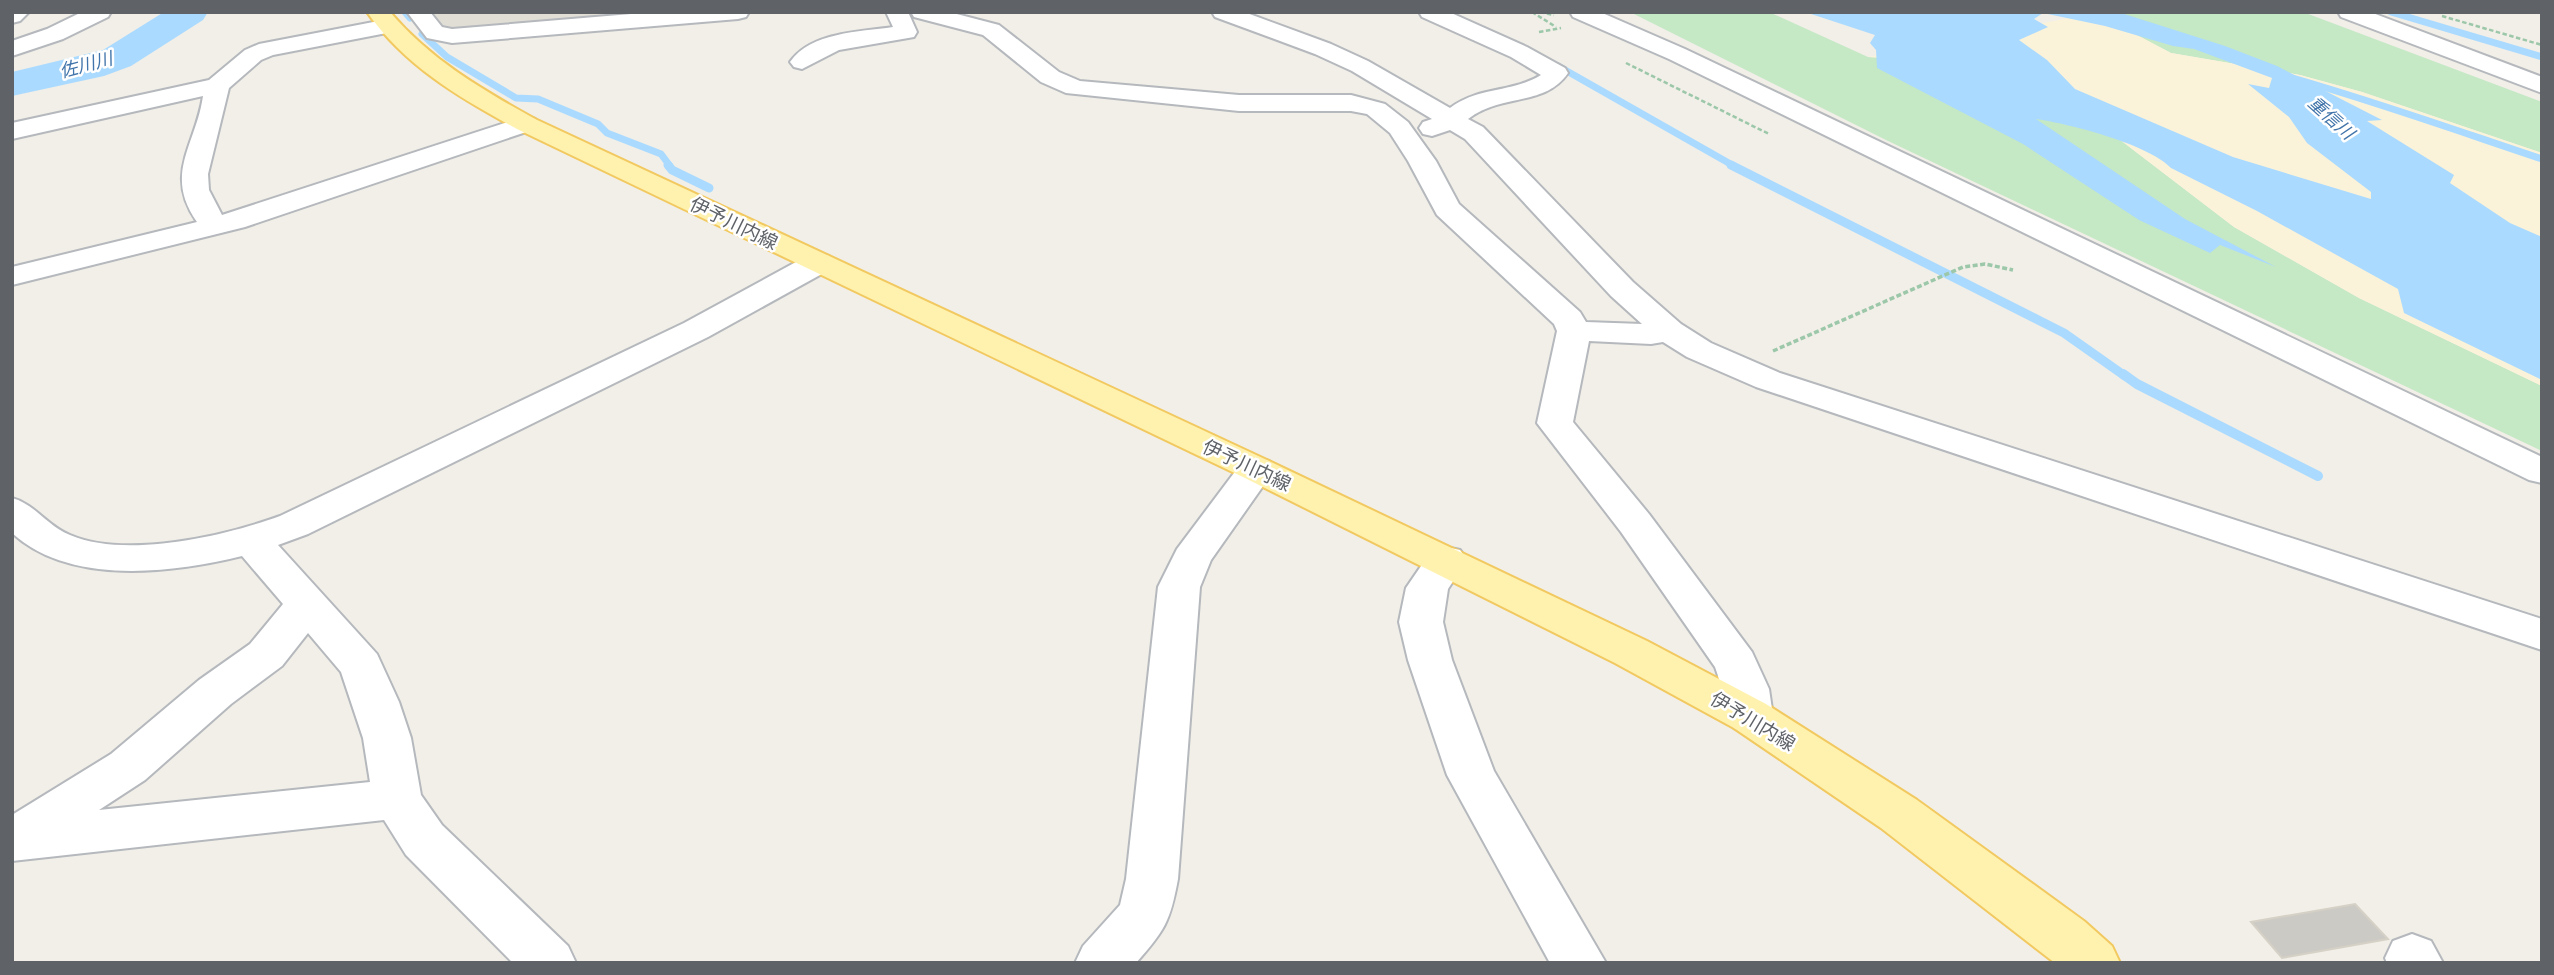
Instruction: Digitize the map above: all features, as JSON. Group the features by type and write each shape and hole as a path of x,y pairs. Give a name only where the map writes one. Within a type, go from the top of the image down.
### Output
{"main road":[{"name":"伊予川内線","path":"395,17 433,71 526,124 818,264 1256,468 1631,652 1749,716 1899,814 2065,938 2093,963"}],"street":[{"path":"12,16 18,12"},
{"path":"12,49 55,34 100,12"},
{"path":"12,131 217,86 253,55 267,49 395,17 435,33 452,36 738,12"},
{"path":"802,62 810,52 824,46 906,32 897,12"},
{"path":"922,12 991,30 1050,77 1075,88 1239,103 1351,103 1376,109 1399,128 1422,161 1447,209 1561,311 1574,331 1555,424 1635,523 1736,663 1746,689 1749,716"},
{"path":"1223,12 1323,49 1360,66 1474,133 1622,289 1669,331 1737,367 2542,635"},
{"path":"1399,128 1433,128 1483,99 1542,86 1556,73 1519,52 1430,12"},
{"path":"2349,12 2542,86"},
{"path":"1574,23 1677,54 2542,472"},
{"path":"215,226 198,203 194,188 194,169 216,104 217,86"},
{"path":"12,276 215,226 526,124"},
{"path":"12,510 31,529 62,547 106,554 150,557 202,553 253,541 295,525 696,330 818,264"},
{"path":"1574,331 1651,334 1669,331"},
{"path":"1102,963 1145,915 1152,879 1179,587 1191,558 1256,468"},
{"path":"253,541 361,665 387,738 397,799 424,840 549,963"},
{"path":"1446,560 1427,588 1421,622 1430,660 1471,775 1578,963"},
{"path":"13,840 128,767 194,710 266,655 306,603"},
{"path":"13,840 397,799"}],"path":[{"path":"1532,13 1540,12"},
{"path":"1532,13 1574,23"},
{"path":"2432,14 2542,45"},
{"path":"1621,61 1769,134"},
{"path":"1737,367 1963,267 1984,264 2013,270"}],"shaded area":[{"path":"427,12 695,12 453,31 441,25"}],"green space":[{"path":"1630,12 1769,12 1868,57 1918,60 2085,113 2234,227 2359,298 2542,386 2542,451 1886,140"},
{"path":"2303,12 2542,102 2542,153 2362,92 2300,75 2171,53 2095,13"}],"sand":[{"path":"2095,13 2171,53 2300,75 2362,92 2542,153 2542,386 2359,298 2234,227 2085,113 1918,60 1868,57"}],"water":[{"name":"重信川","path":"1805,12 2118,12 2225,46 2277,66 2382,120 2367,121 2454,175 2450,183 2510,223 2542,237 2542,380 2404,313 2398,289 2257,211 2171,168 2145,151 2088,130 2036,119 2185,219 2276,267 2220,245 2210,253 2139,220 2023,144 1877,68 1876,50 1870,43 1875,35","holes":["2043,13 2105,26 2173,46 2194,49 2272,78 2269,88 2248,84 2289,117 2307,143 2371,192 2371,199 2233,157 2075,89 2047,60 2019,40 2048,27 2034,19"]}],"building":[{"path":"2355,904 2388,939 2282,958 2251,922"}],"waterway":[{"name":"佐川川","path":"12,84 90,67 117,58 190,12"},
{"path":"405,12 410,18"},
{"path":"2391,12 2542,57"},
{"path":"422,34 447,57 516,98 538,99 598,124 607,133 661,154 670,166"},
{"path":"1558,66 1734,166"},
{"name":"重信川","path":"2289,77 2542,159"},
{"path":"668,165 672,170 709,188"},
{"path":"1731,165 2064,333 2125,376"},
{"path":"2123,374 2137,384 2318,476"}]}
